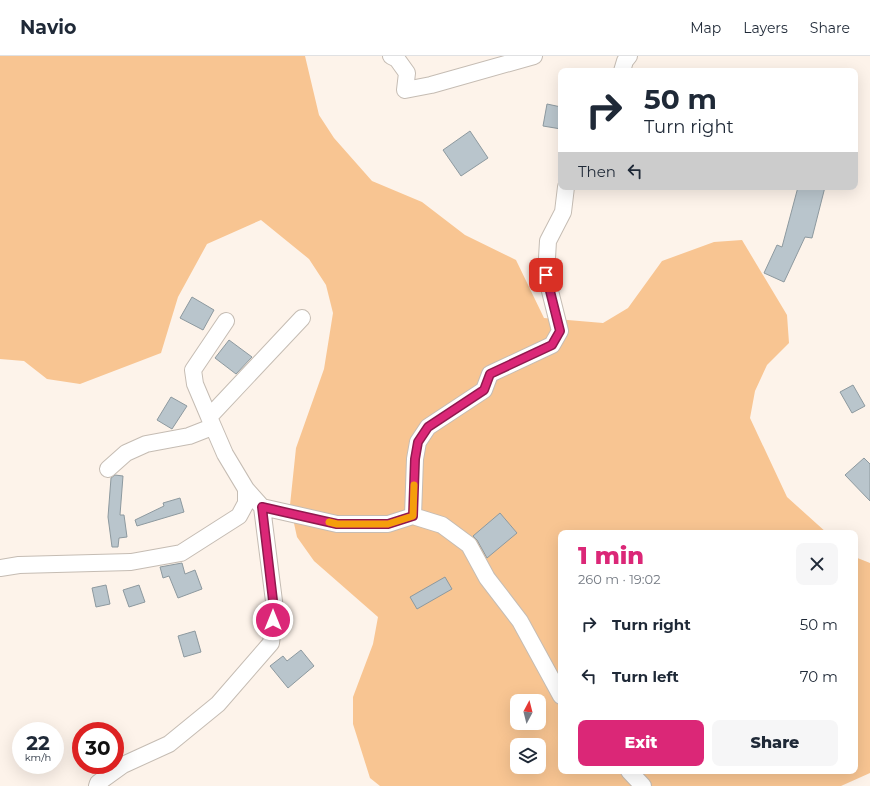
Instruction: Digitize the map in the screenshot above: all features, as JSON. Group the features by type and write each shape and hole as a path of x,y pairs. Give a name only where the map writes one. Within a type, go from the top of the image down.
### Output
{"street":[{"path":"391,56 397,59 407,73 405,90 431,85 534,56"},
{"path":"623,68 625,61 629,56"},
{"path":"413,516 415,459 418,442 428,427 484,390 490,374 552,345 560,331 546,275 548,241 563,212 566,190"},
{"path":"108,469 126,453 146,444 188,436 211,422 302,318"},
{"path":"97,786 98,783 123,765 169,744 218,704 271,643 274,609 262,507 246,489 225,454 195,384 193,370 226,321"},
{"path":"0,568 19,565 131,562 181,553 239,516 246,502 246,489"},
{"path":"262,507 337,524 388,524 413,516 442,525 469,545 487,578 520,621 558,691"},
{"path":"632,774 643,786"}],"shaded area":[{"path":"0,56 305,56 319,115 334,138 372,181 422,202 465,235 516,260 544,318 603,323 628,308 662,261 714,242 742,240 787,315 789,343 767,365 755,391 750,418 787,497 824,530 558,530 558,774 858,774 858,558 870,563 870,773 841,786 380,786 370,778 353,724 353,697 373,644 378,617 314,561 297,537 290,505 296,448 324,369 333,313 326,285 309,259 261,220 207,244 178,297 161,353 80,384 47,379 24,361 0,359"}],"building":[{"path":"547,104 558,106 558,128 543,126"},
{"path":"470,131 488,158 461,176 443,150"},
{"path":"797,190 824,190 812,238 805,237 784,282 764,273 777,245 782,247"},
{"path":"192,297 214,310 203,330 180,318"},
{"path":"229,340 252,357 236,374 215,358"},
{"path":"853,385 865,406 852,413 840,392"},
{"path":"171,397 187,406 172,429 157,420"},
{"path":"864,458 870,464 870,501 845,475"},
{"path":"115,475 123,476 120,515 124,515 127,537 119,538 118,547 112,547 108,517 111,478"},
{"path":"180,498 184,512 137,526 135,520 164,506 163,503"},
{"path":"500,513 517,533 487,558 477,540 473,536"},
{"path":"182,563 185,574 195,570 202,589 178,598 169,576 163,578 160,567"},
{"path":"445,577 452,589 417,609 410,597"},
{"path":"106,585 110,604 96,607 92,588"},
{"path":"139,585 145,602 129,607 123,590"},
{"path":"195,631 201,652 184,657 178,636"},
{"path":"301,650 314,666 288,688 270,666 283,656 287,661"}],"slow traffic":[{"path":"329,522 337,524 388,524 413,516 414,485"}],"route":[{"path":"273,620 274,609 262,507 337,524 388,524 413,516 415,459 418,442 428,427 484,390 490,374 552,345 560,331 546,275"}]}
